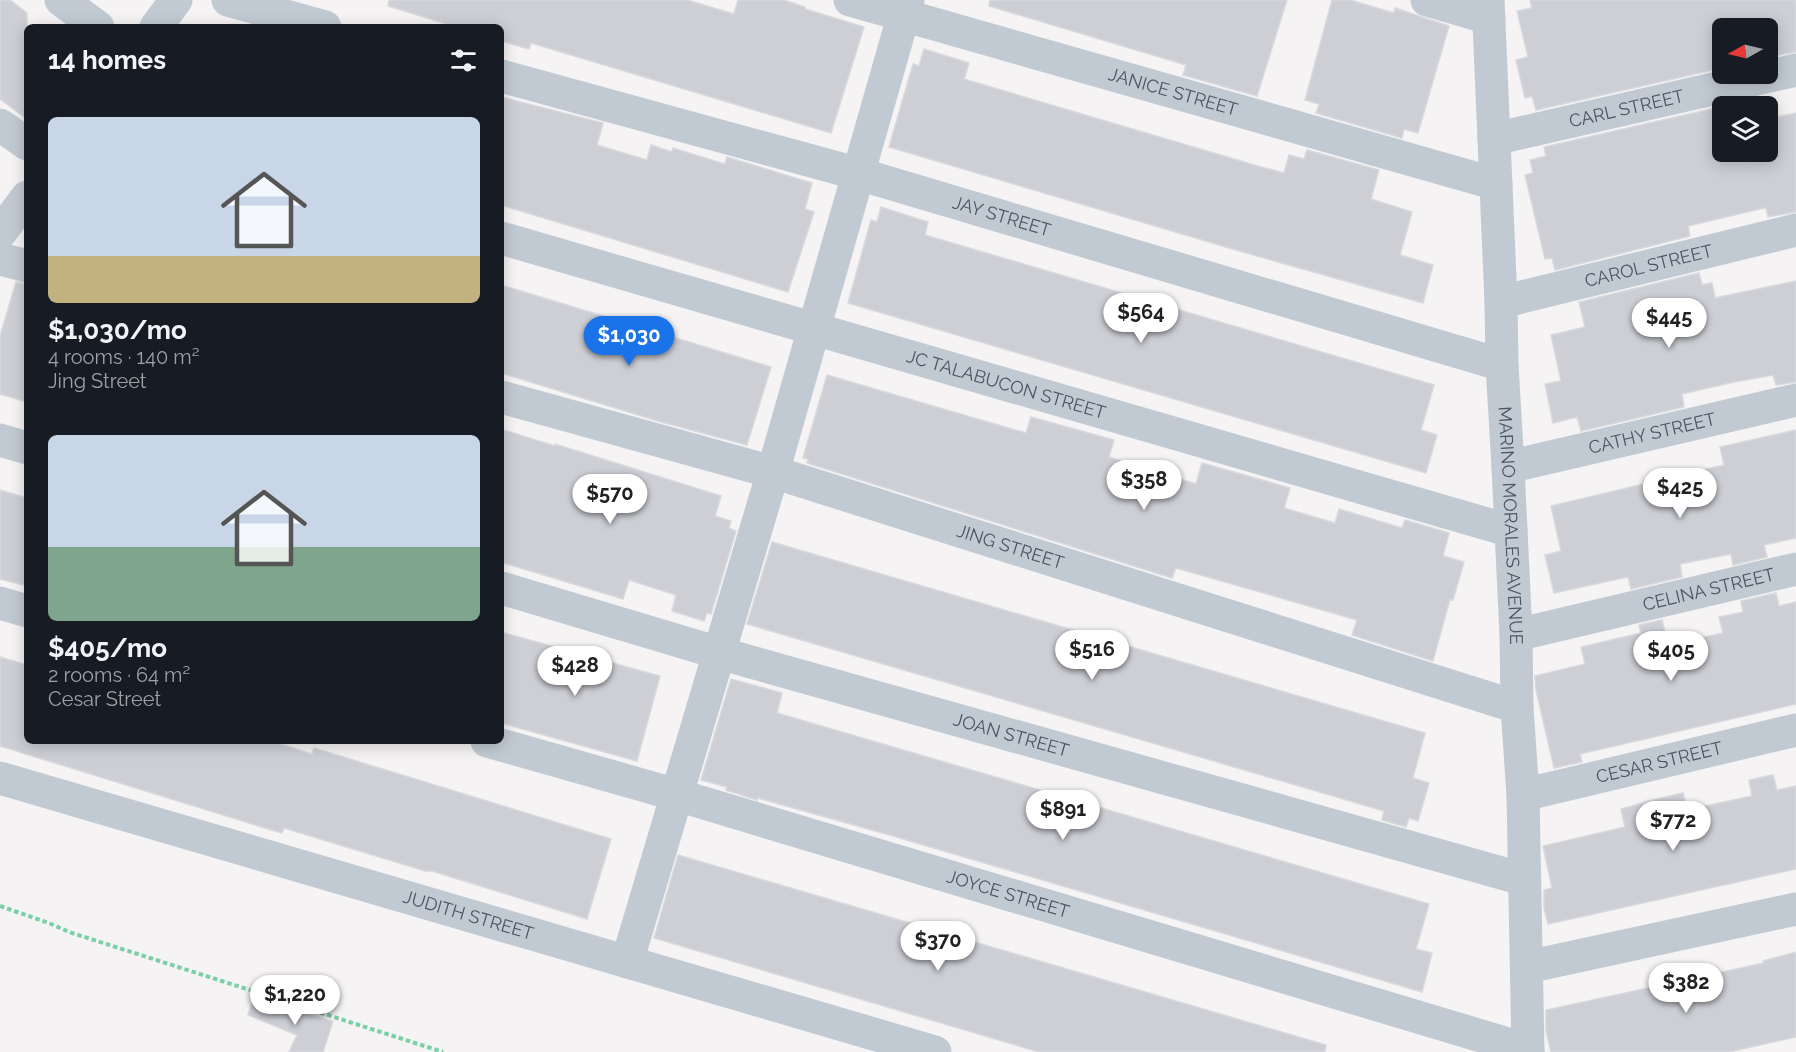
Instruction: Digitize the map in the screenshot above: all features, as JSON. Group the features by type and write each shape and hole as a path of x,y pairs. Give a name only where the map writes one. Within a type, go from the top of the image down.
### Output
{"street":[{"path":"61,0 94,24"},
{"path":"158,24 176,0"},
{"path":"228,0 314,24"},
{"name":"JANICE STREET","path":"850,0 906,8 1496,184"},
{"path":"1427,0 1488,9"},
{"path":"627,962 773,472 906,8"},
{"name":"MARINO MORALES AVENUE","path":"1488,9 1502,365 1516,635 1528,1051"},
{"name":"CARL STREET","path":"1494,139 1796,70"},
{"name":"JAY STREET","path":"504,76 859,174 1502,365"},
{"path":"0,125 24,142"},
{"path":"0,233 24,201"},
{"name":"CAROL STREET","path":"1501,302 1796,230"},
{"name":"JC TALABUCON STREET","path":"504,239 1511,531"},
{"path":"0,259 24,265"},
{"name":"JING STREET","path":"504,398 773,472 1517,707"},
{"name":"CATHY STREET","path":"1508,467 1796,399"},
{"path":"0,440 24,447"},
{"name":"CELINA STREET","path":"1516,635 1796,569"},
{"name":"JOAN STREET","path":"504,589 719,653 1523,879"},
{"path":"0,603 24,610"},
{"name":"CESAR STREET","path":"1522,795 1796,730"},
{"name":"JOYCE STREET","path":"498,744 677,795 1528,1051"},
{"name":"JUDITH STREET","path":"0,778 935,1052"},
{"path":"1527,967 1796,909"}],"path":[{"path":"0,906 69,932 443,1052"}],"building":[{"path":"0,0 10,0 27,13 27,24 24,24 24,117 0,99"},
{"path":"389,0 687,0 734,14 738,0 784,0 805,7 805,9 864,27 831,133 531,43 529,49 504,42 504,24 446,24 388,6"},
{"path":"990,0 1287,0 1257,96 1183,75 1186,65 989,6"},
{"path":"1332,0 1350,0 1394,13 1395,8 1449,26 1418,133 1404,129 1402,138 1316,113 1319,104 1305,100"},
{"path":"1530,0 1796,0 1796,52 1778,55 1778,18 1712,18 1712,70 1536,110 1532,96 1525,98 1516,60 1528,57 1517,11 1532,8"},
{"path":"924,49 969,63 964,79 1261,167 1284,173 1289,155 1304,159 1307,150 1379,170 1371,199 1412,212 1400,255 1433,265 1423,303 889,147 913,64 919,66"},
{"path":"504,98 603,123 597,145 647,160 651,145 672,152 673,148 725,164 727,157 812,183 805,209 814,212 788,292 504,206"},
{"path":"1712,109 1712,162 1778,162 1778,117 1796,113 1796,212 1768,217 1766,208 1764,208 1688,226 1690,236 1555,270 1552,258 1545,259 1525,175 1533,173 1530,160 1546,156 1544,147"},
{"path":"881,207 928,222 925,235 1434,385 1421,430 1437,435 1426,473 848,303 871,220 877,222"},
{"path":"1699,273 1702,285 1712,283 1715,298 1796,281 1796,382 1776,385 1773,375 1734,382 1682,394 1684,407 1581,431 1577,417 1553,423 1545,384 1561,381 1551,335 1585,327 1579,302"},
{"path":"16,282 24,283 24,401 0,394 0,336"},
{"path":"504,286 771,367 747,445 658,421 504,374"},
{"path":"827,375 1026,433 1031,417 1114,440 1109,457 1196,484 1202,463 1290,488 1284,508 1335,523 1339,509 1402,528 1405,520 1449,533 1443,556 1464,562 1453,600 1450,599 1433,661 1352,635 1357,620 1176,568 1172,578 807,463 808,459 803,458"},
{"path":"504,430 721,496 715,516 731,521 729,528 736,531 711,614 707,613 704,621 672,611 676,595 629,580 623,599 504,563"},
{"path":"1796,430 1796,538 1764,545 1767,557 1733,565 1731,554 1680,564 1682,577 1631,589 1628,577 1554,593 1545,555 1561,551 1551,506 1724,465 1720,447"},
{"path":"0,490 24,497 24,585 0,579"},
{"path":"772,542 1425,733 1413,778 1429,783 1418,821 1409,818 1406,827 1382,820 1384,811 747,624"},
{"path":"1776,593 1779,606 1796,602 1796,704 1580,754 1582,762 1554,768 1536,690 1535,676 1585,664 1581,647 1641,633 1639,625 1662,620 1668,645 1723,633 1719,617 1743,612 1741,601"},
{"path":"504,633 660,676 637,761 504,724"},
{"path":"0,657 24,664 24,744 280,744 312,754 314,748 611,839 587,919 284,828 282,833 265,828 0,746"},
{"path":"731,679 782,693 777,713 1429,904 1416,949 1432,953 1422,992 893,836 758,798 757,800 726,790 727,787 701,780"},
{"path":"1773,775 1777,790 1796,786 1796,869 1548,924 1544,909 1544,890 1552,888 1543,846 1625,827 1621,809 1657,799 1683,793 1687,810 1752,796 1749,780"},
{"path":"678,855 1326,1045 1325,1052 1039,1052 654,938"},
{"path":"1796,952 1796,1037 1729,1052 1551,1052 1546,1031 1546,1010 1764,963 1763,961"},
{"path":"253,1000 333,1021 323,1052 289,1052 297,1035 248,1015"}]}
